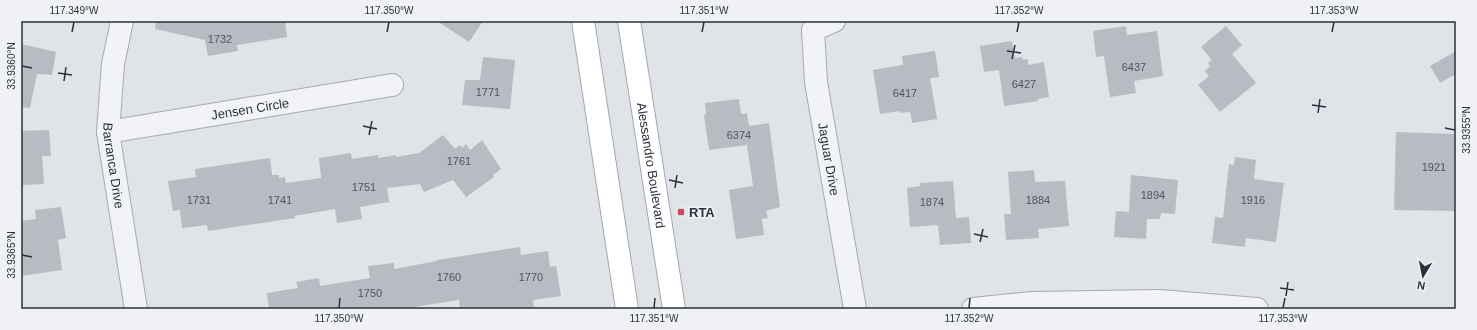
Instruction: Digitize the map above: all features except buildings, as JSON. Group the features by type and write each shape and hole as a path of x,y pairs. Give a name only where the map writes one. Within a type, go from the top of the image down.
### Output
{"main road":[{"path":"583,21 627,309"},
{"name":"Alessandro Boulevard","path":"629,21 674,309"}],"street":[{"name":"Barranca Drive","path":"122,21 113,64 108,132 136,309"},
{"name":"Jaguar Drive","path":"834,21 813,30 816,82 854,309"},
{"name":"Jensen Circle","path":"108,132 392,85"},
{"path":"973,309 1032,303 1159,305 1257,309"}],"place":[{"name":"RTA","path":"681,212"}]}
